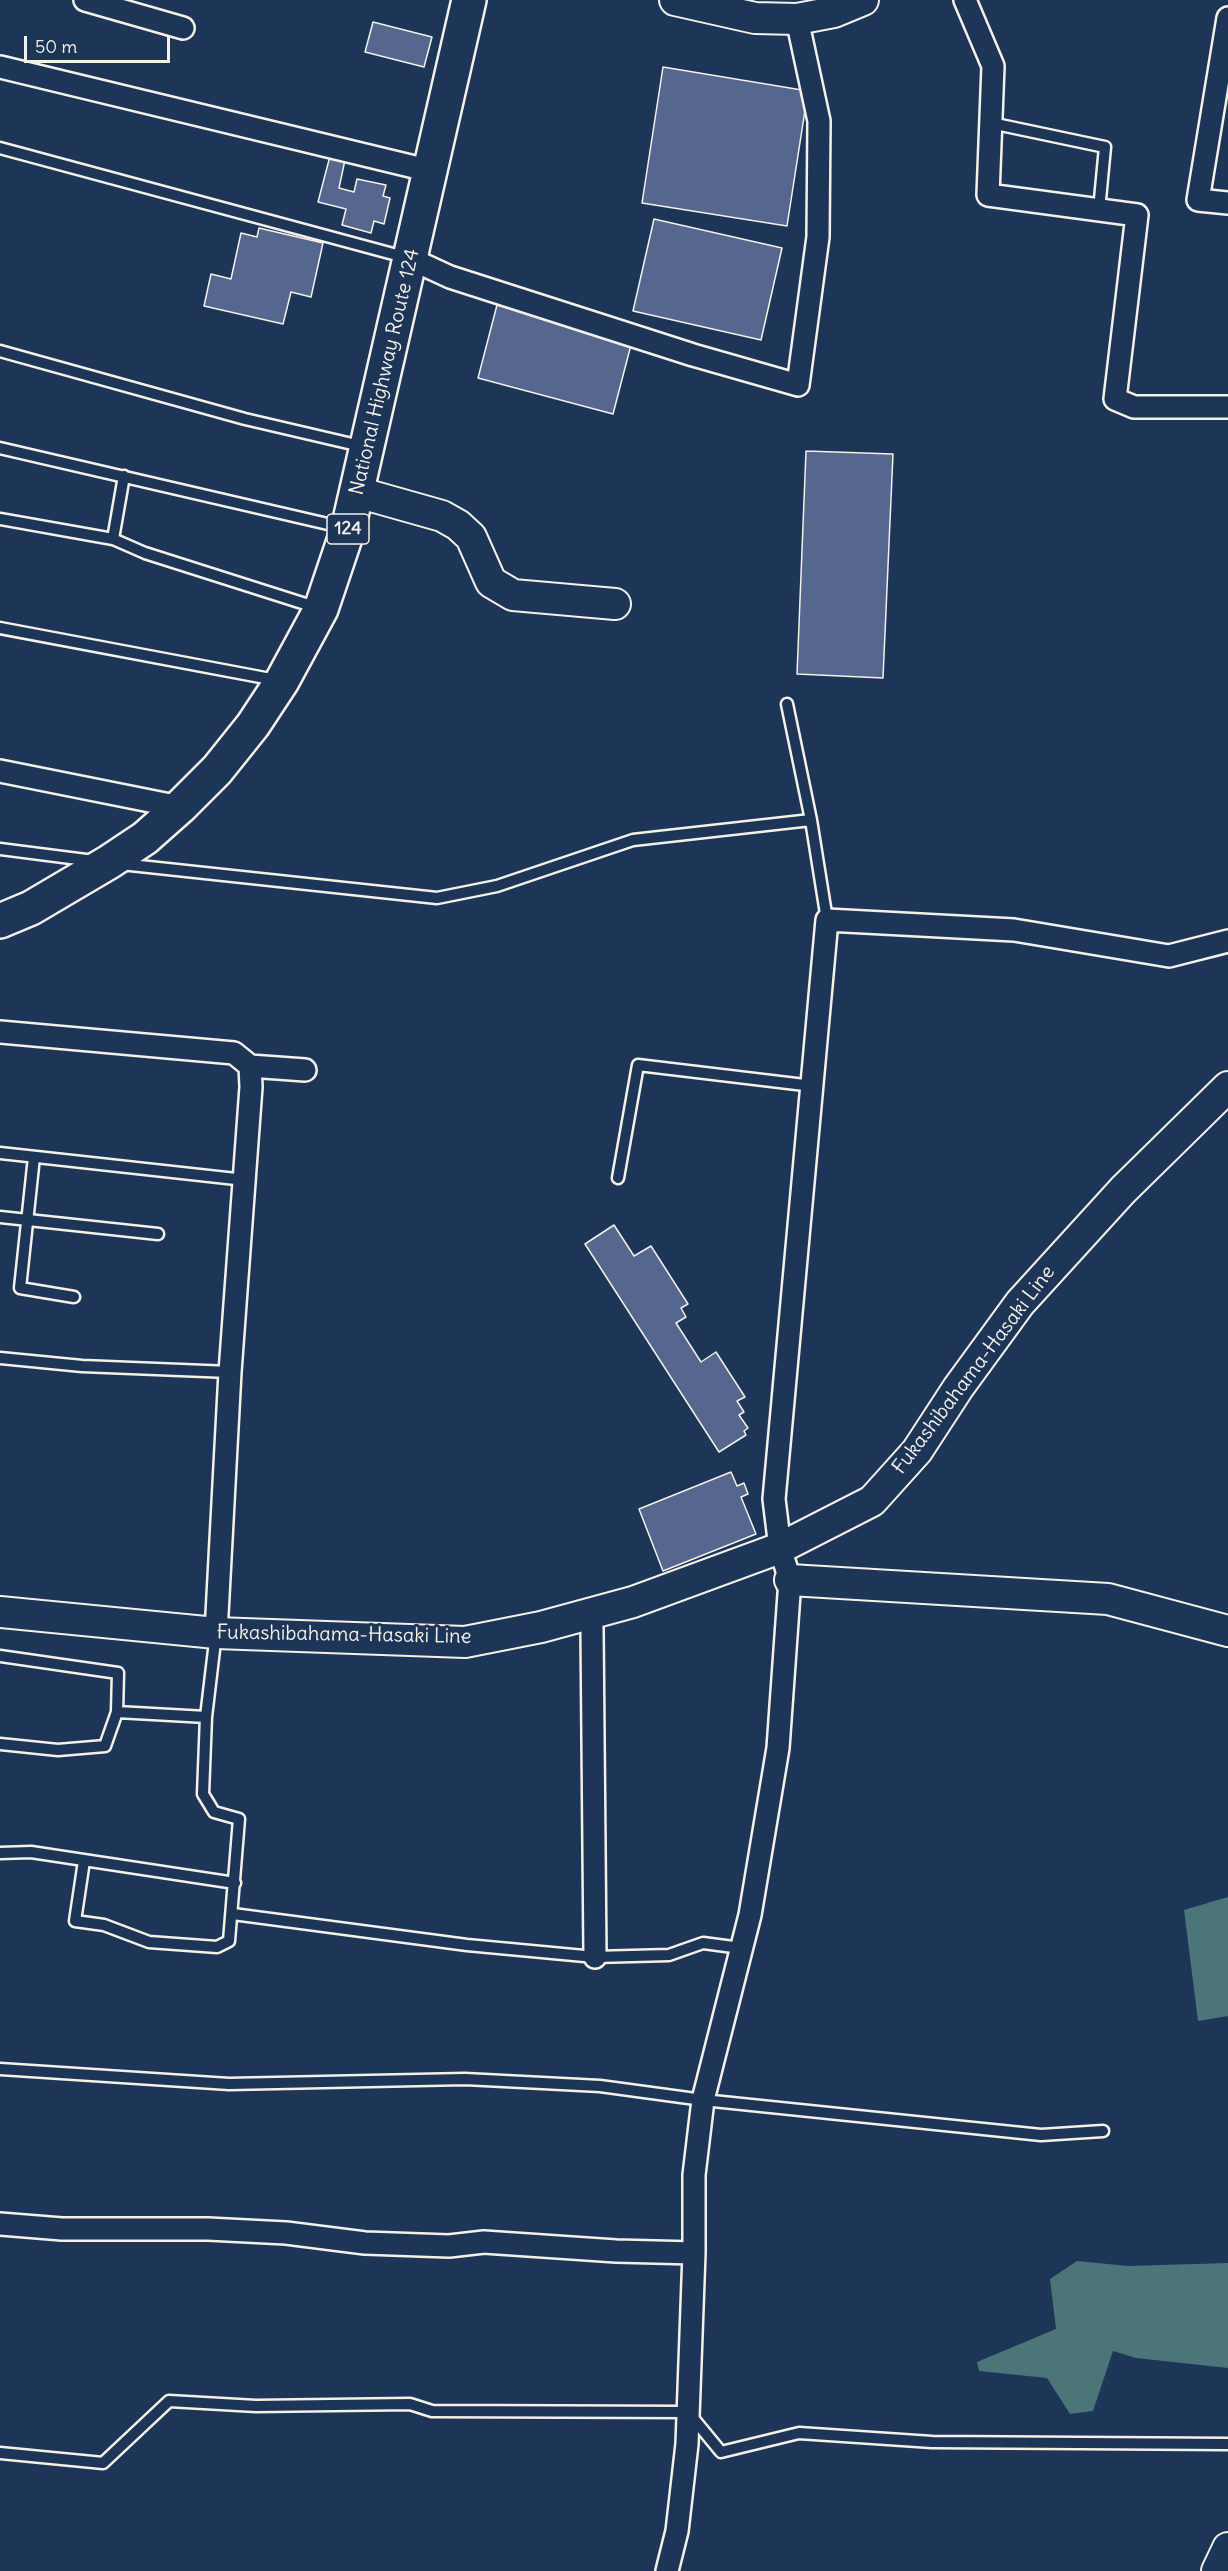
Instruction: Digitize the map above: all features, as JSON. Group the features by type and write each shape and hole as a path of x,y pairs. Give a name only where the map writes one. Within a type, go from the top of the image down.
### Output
{"highway":[{"name":"National Highway Route 124","path":"0,921 31,908 109,862 145,838 180,807 217,770 253,725 282,681 321,609 348,529 368,447 469,0"}],"main road":[{"path":"675,0 755,18 797,20 834,12 863,0"},
{"path":"357,492 442,516 458,525 471,537 491,582 513,595 615,604"},
{"name":"Fukashibahama-Hasaki Line","path":"0,1612 216,1633 465,1642 541,1627 633,1602 780,1548 872,1501 917,1451 958,1388 1020,1303 1123,1190 1228,1087"},
{"path":"790,1580 1108,1599 1228,1631"},
{"path":"1217,2571 1228,2548"}],"street":[{"path":"84,0 183,28"},
{"path":"965,0 993,66 988,195 1137,215 1115,399 1134,407 1228,406"},
{"path":"1228,18 1222,98 1198,200 1228,203"},
{"path":"411,259 450,277 693,355 798,385 818,237 819,121 797,20"},
{"path":"0,67 431,171"},
{"path":"0,771 180,807"},
{"path":"667,2571 677,2531 688,2412 694,2253 694,2175 703,2100 741,1948 765,1835 778,1748 790,1580 780,1548 774,1499 827,920 1014,930 1169,956 1228,941"},
{"path":"0,1032 234,1053 250,1066 306,1070"},
{"path":"216,1633 250,1066"},
{"path":"589,1614 592,1628 595,1957"},
{"path":"0,2224 62,2229 208,2229 286,2233 365,2243 449,2246 484,2242 616,2251 694,2253"}],"lane":[{"path":"991,123 1105,147 1099,210"},
{"path":"0,148 411,259"},
{"path":"0,351 245,418 368,447"},
{"path":"0,448 348,529"},
{"path":"113,539 124,476"},
{"path":"0,519 113,539 145,553 321,609"},
{"path":"0,628 282,681"},
{"path":"787,704 811,819 827,920"},
{"path":"0,849 52,857 436,898 497,886 633,840 811,819"},
{"path":"618,1178 638,1065 813,1086"},
{"path":"0,1153 244,1180"},
{"path":"34,1157 20,1288 74,1296"},
{"path":"0,1217 158,1234"},
{"path":"0,1358 82,1366 230,1372"},
{"path":"84,1861 75,1921 104,1925 149,1942 217,1947 229,1941 240,1819 214,1812 203,1794 206,1717 216,1633"},
{"path":"0,1656 118,1673 117,1712 105,1746 58,1750 0,1744"},
{"path":"117,1712 206,1717"},
{"path":"0,1853 31,1852 235,1883"},
{"path":"233,1914 467,1945 595,1957 669,1955 703,1943 741,1948"},
{"path":"0,2069 229,2084 465,2079 600,2086 703,2100 1041,2135 1103,2132"},
{"path":"0,2453 103,2463 169,2401 256,2406 410,2404 432,2411 688,2412 721,2452 799,2433 932,2442 1228,2444"}],"green space":[{"path":"1228,1897 1228,2016 1198,2021 1184,1910"},
{"path":"1077,2261 1128,2266 1228,2263 1228,2368 1136,2358 1113,2351 1093,2411 1070,2414 1047,2378 979,2371 977,2362 1056,2329 1050,2279"}],"building":[{"path":"373,22 432,37 424,67 365,52"},
{"path":"663,67 808,91 787,226 642,203"},
{"path":"330,156 345,160 339,188 354,192 357,179 386,185 383,196 390,198 384,224 374,221 371,233 342,225 346,209 318,202"},
{"path":"654,219 782,248 761,340 633,311"},
{"path":"259,228 323,243 311,297 291,292 283,324 204,306 211,274 231,279 241,233 257,237"},
{"path":"497,305 632,341 613,414 478,378"},
{"path":"806,451 893,454 883,678 797,674"},
{"path":"614,1225 634,1256 651,1246 688,1304 681,1308 686,1317 676,1323 701,1362 716,1352 745,1397 737,1401 744,1412 739,1415 748,1428 744,1431 746,1435 719,1452 585,1244"},
{"path":"731,1472 737,1486 744,1483 748,1494 741,1497 756,1534 663,1571 639,1509"}]}
